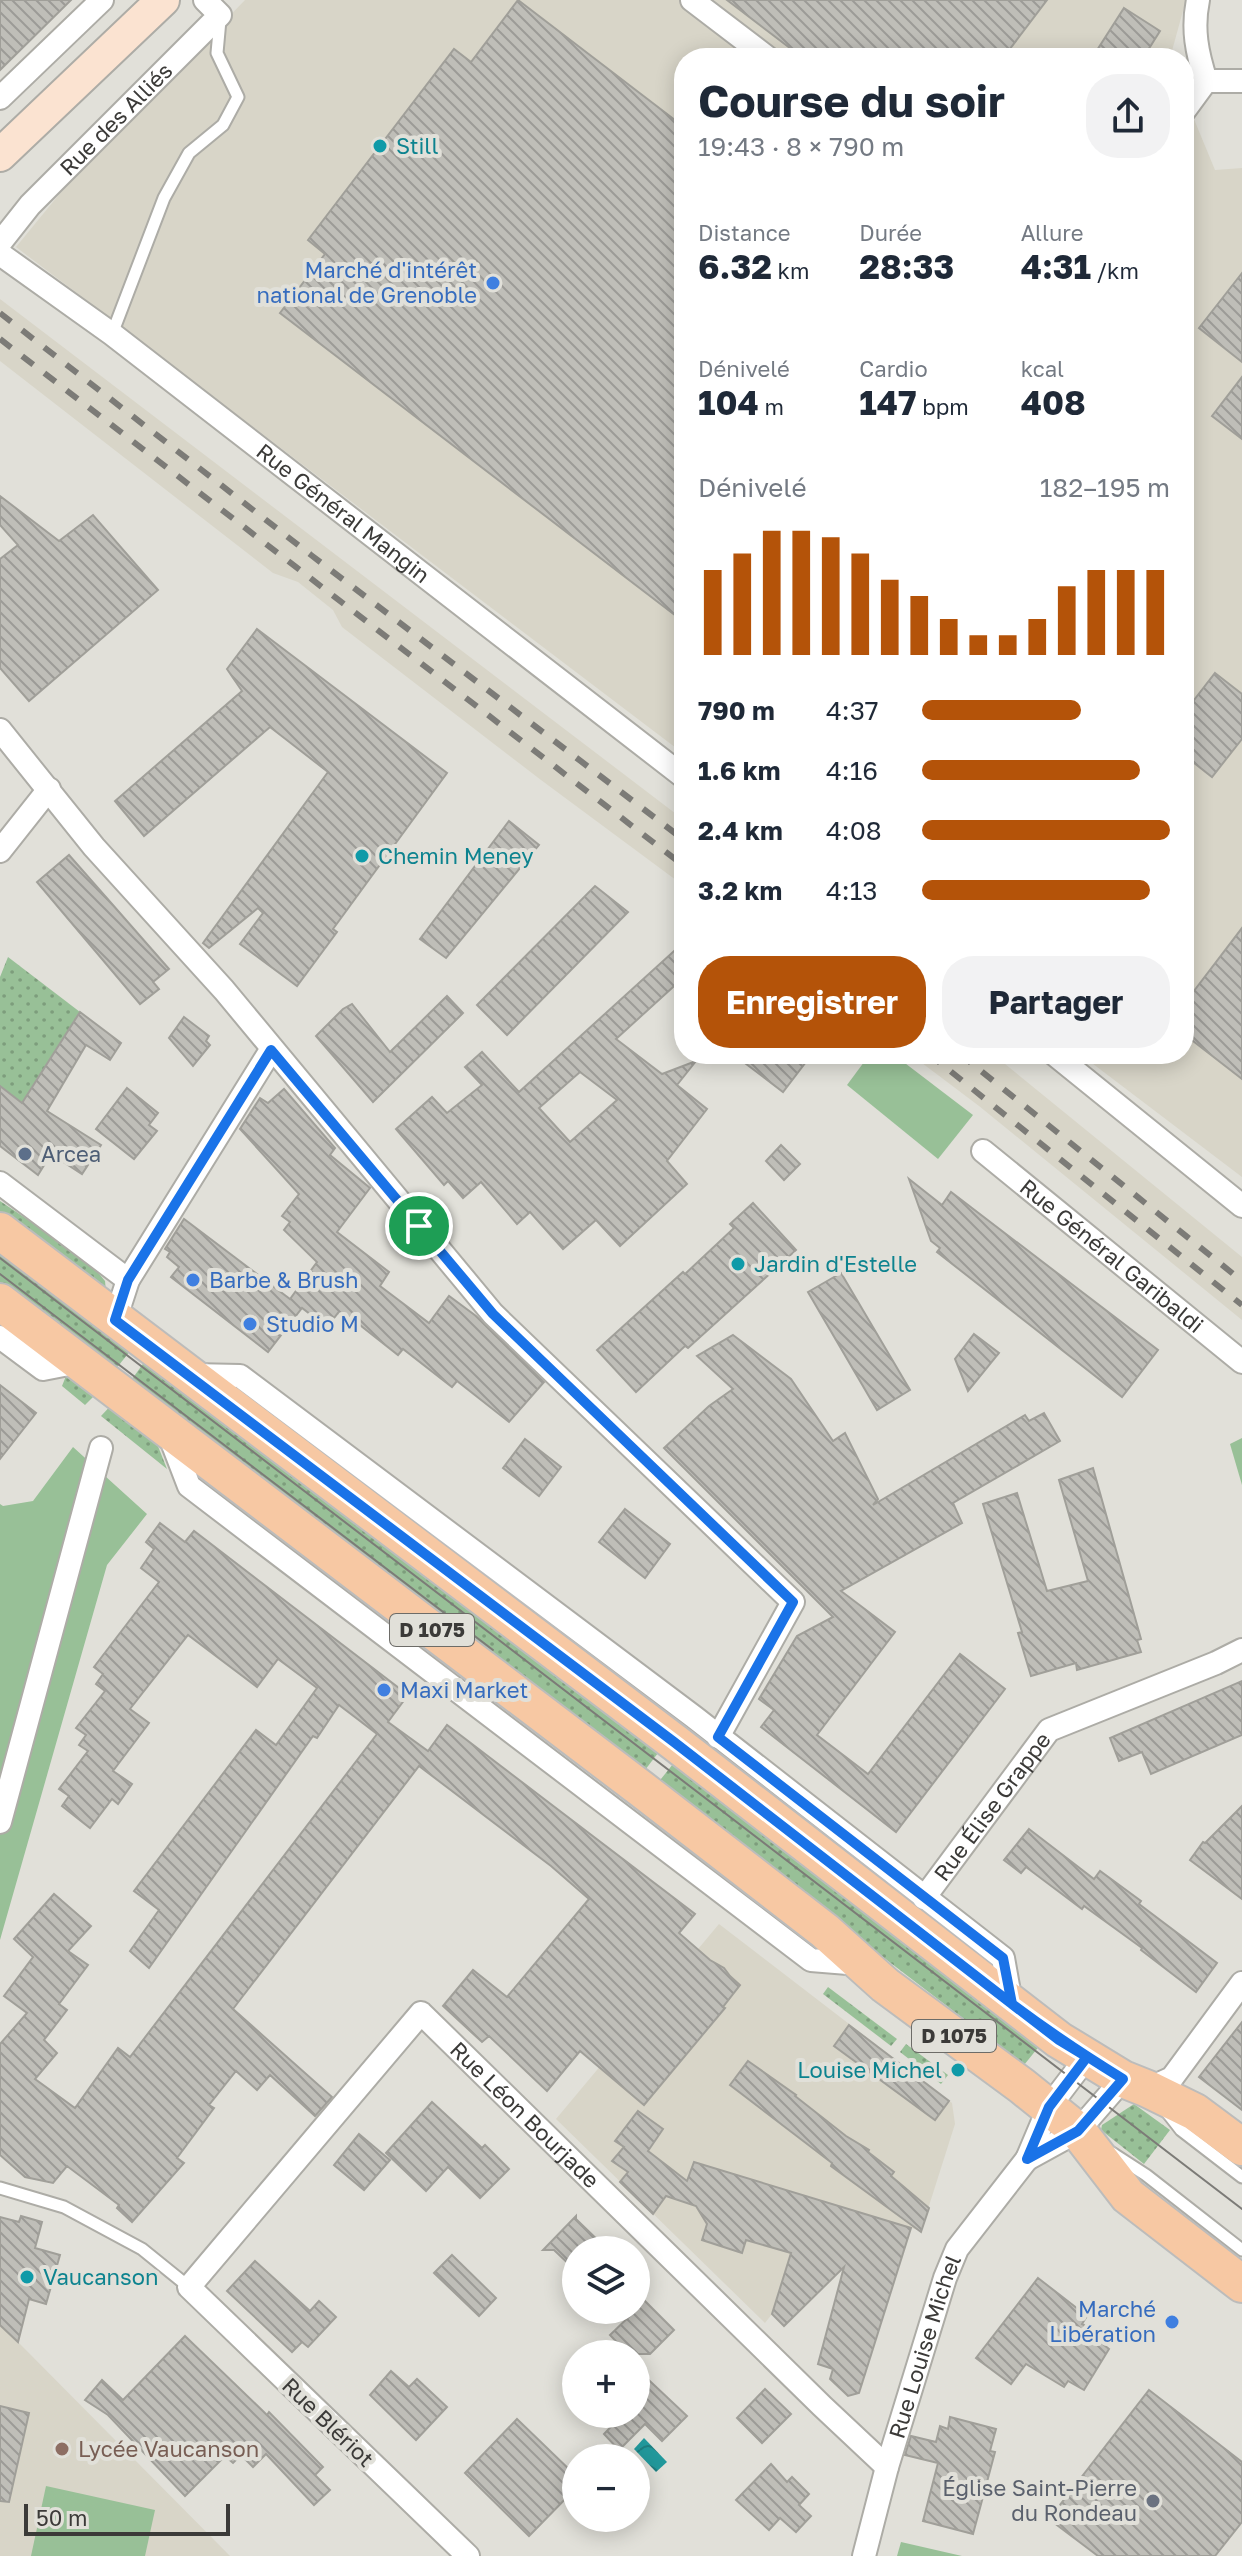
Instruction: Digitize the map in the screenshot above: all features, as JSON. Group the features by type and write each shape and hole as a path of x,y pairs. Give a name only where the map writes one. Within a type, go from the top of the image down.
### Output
{"main road":[{"path":"0,155 163,0"},
{"name":"D 1075","path":"0,1231 674,1742 1059,2040 1136,2084 1195,2112 1242,2147"},
{"name":"D 1075","path":"0,1302 640,1788 825,1931 860,1964 1049,2107 1078,2131 1128,2196 1242,2284"}],"street":[{"path":"0,98 102,0"},
{"path":"692,0 755,48"},
{"path":"1198,0 1194,16 1196,50 1206,81"},
{"name":"Rue des Alliés","path":"0,243 30,205 212,8"},
{"path":"1206,81 1242,81"},
{"path":"1194,97 1206,81"},
{"name":"Rue Général Mangin","path":"0,254 112,334 674,769"},
{"path":"0,730 94,847 224,990 493,1314 793,1602 718,1737"},
{"path":"0,851 49,789"},
{"path":"115,1320 128,1280 271,1050"},
{"path":"1066,1064 1242,1206"},
{"name":"Rue Général Garibaldi","path":"983,1151 1242,1362"},
{"path":"0,1183 128,1280"},
{"path":"0,1337 43,1369 79,1362"},
{"path":"187,1375 240,1376 718,1737 1003,1958 1012,2004"},
{"path":"0,1822 101,1448"},
{"name":"Rue Élise Grappe","path":"924,1898 1049,1730 1242,1650"},
{"name":"Rue Louise Michel","path":"1027,2159 1078,2131 1136,2084 1172,2078 1242,1983"},
{"name":"Rue Léon Bourjade","path":"189,2287 421,2013 887,2467"},
{"name":"Rue Louise Michel","path":"864,2556 887,2467 945,2278 957,2249 1027,2159 1049,2107 1087,2057"},
{"name":"Rue Blériot","path":"189,2287 468,2556"}],"lane":[{"path":"112,334 164,198 189,153 223,125 238,97 217,53 212,8"},
{"name":"D 1075","path":"1136,2084 1181,2130 1242,2177"},
{"name":"D 1075","path":"1078,2131 1146,2175 1242,2250"},
{"path":"0,2188 64,2207 142,2249 189,2287"}],"shaded area":[{"path":"245,0 1186,0 1173,48 674,48 674,746 16,247 75,175"},
{"path":"1194,119 1215,170 1242,168 1242,1177 1093,1064 1194,1064"},
{"path":"0,299 674,812 674,879 342,627 333,610 298,582 273,573 0,361"},
{"path":"923,1064 1005,1064 1242,1257 1242,1320"},
{"path":"719,1924 952,2103 955,2124 921,2231 809,2197 772,2314 765,2323 556,2119"},
{"name":"Lycée Vaucanson","path":"0,2325 18,2342 230,2556 0,2556"}],"green space":[{"path":"8,957 80,1012 22,1103 0,1086 0,977"},
{"path":"863,1064 906,1064 973,1115 938,1159 847,1085"},
{"path":"0,1201 88,1260 105,1281 107,1301 0,1219"},
{"path":"0,1250 131,1350 115,1370 0,1282"},
{"path":"145,1361 658,1753 642,1774 130,1382"},
{"path":"75,1375 101,1389 85,1405 62,1386 66,1376"},
{"path":"115,1401 152,1431 167,1469 101,1416"},
{"path":"1242,1438 1242,1485 1230,1444"},
{"path":"73,1447 147,1514 107,1565 0,1940 0,1504 33,1501"},
{"path":"673,1764 1041,2044 1024,2065 657,1784"},
{"path":"828,1987 897,2039 891,2046 823,1994"},
{"path":"906,2044 948,2075 941,2084 900,2052"},
{"path":"1134,2104 1170,2130 1144,2164 1101,2130 1102,2125"},
{"path":"46,2486 155,2510 145,2556 31,2556"},
{"path":"901,2542 962,2556 897,2556"}],"water":[{"path":"650,2444 667,2462 656,2472 650,2466"}],"building":[{"path":"0,0 71,0 0,70"},
{"name":"Marché d'intérêt national de Grenoble","path":"518,0 674,119 674,614 280,313 325,254 308,240 454,49 471,62"},
{"path":"727,0 1047,0 1011,48 790,48"},
{"path":"1124,8 1160,31 1149,48 1098,48"},
{"path":"1242,273 1242,362 1199,328"},
{"path":"1242,377 1242,439 1212,416"},
{"path":"0,496 59,541 93,515 158,590 29,701 0,668 0,559 18,545 0,525"},
{"path":"257,629 447,773 333,929 337,932 297,986 240,944 263,913 258,908 209,948 203,943 328,772 270,727 144,836 115,801 242,691 227,669"},
{"path":"1215,673 1242,694 1242,739 1212,777 1194,763 1194,700"},
{"path":"509,821 539,845 446,958 420,939"},
{"path":"69,855 169,969 153,982 159,989 140,1004 37,882"},
{"path":"595,886 628,912 507,1035 477,1005"},
{"path":"1242,928 1242,1079 1194,1042 1194,991"},
{"path":"674,951 674,986 616,1039 662,1074 694,1064 677,1085 707,1109 667,1161 687,1184 620,1246 596,1220 563,1249 530,1212 517,1224 481,1182 463,1198 448,1181 444,1185 396,1129 432,1097 447,1113 482,1085 465,1067 482,1052 519,1092","holes":["580,1072 617,1100 570,1142 539,1108"]},
{"path":"447,996 463,1013 373,1102 316,1036 352,1004 390,1052"},
{"path":"80,1012 121,1043 110,1060 86,1045 47,1111 101,1145 82,1174 51,1154 38,1175 0,1146 0,1086 22,1103"},
{"path":"184,1017 209,1036 206,1041 210,1045 193,1066 169,1038"},
{"path":"746,1064 804,1064 783,1092"},
{"path":"127,1088 158,1113 149,1125 157,1131 134,1159 96,1129"},
{"path":"284,1089 335,1148 330,1155 370,1188 337,1232 389,1272 380,1286 429,1323 449,1296 476,1316 544,1382 509,1422 457,1381 452,1387 403,1349 398,1355 356,1322 354,1325 338,1313 327,1327 302,1308 268,1352 171,1277 179,1267 167,1257 170,1252 165,1249 184,1219 290,1299 317,1262 284,1230 290,1222 282,1216 299,1194 240,1129 260,1098 268,1103"},
{"path":"781,1145 800,1164 784,1180 766,1161"},
{"path":"909,1179 942,1205 951,1192 1158,1350 1122,1397 937,1252 940,1248 931,1241"},
{"path":"753,1203 796,1250 636,1392 597,1350 734,1228 730,1224"},
{"path":"841,1273 910,1390 877,1410 808,1292"},
{"path":"974,1334 999,1353 968,1391 955,1359"},
{"path":"733,1335 791,1379 833,1441 845,1433 878,1499 873,1505 1025,1415 1029,1421 1044,1413 1060,1441 953,1503 962,1523 841,1591 895,1632 817,1735 868,1774 960,1654 1005,1689 896,1832 761,1727 774,1710 759,1699 797,1636 833,1617 664,1448 709,1406 733,1389 697,1356"},
{"path":"0,1385 36,1413 0,1459"},
{"path":"525,1439 561,1467 539,1496 503,1468"},
{"path":"1093,1468 1141,1639 1137,1640 1141,1652 1077,1670 1076,1663 1031,1676 1018,1633 1022,1632 983,1504 1017,1493 1047,1591 1088,1581 1059,1480"},
{"path":"625,1509 670,1544 645,1578 599,1542"},
{"path":"160,1523 185,1542 194,1531 408,1695 388,1722 428,1751 447,1725 695,1914 679,1933 724,1968 740,1985 725,2008 644,2105 580,2051 547,2091 489,2036 482,2042 443,2006 473,1970 507,1997 589,1899 551,1866 419,1766 233,2009 332,2097 315,2116 270,2075 257,2090 236,2071 209,2105 214,2108 177,2158 184,2163 132,2222 117,2208 119,2205 67,2166 53,2183 25,2177 0,2155 0,2044 27,2013 4,1996 33,1957 14,1939 54,1894 91,1926 68,1951 88,1965 59,2004 67,2010 44,2040 57,2053 35,2079 75,2108 118,2048 130,2057 377,1734 339,1705 317,1738 313,1736 149,1968 130,1951 159,1910 134,1891 256,1730 276,1745 317,1688 278,1659 257,1687 188,1635 130,1709 149,1723 113,1771 132,1784 118,1804 112,1799 90,1828 62,1806 69,1796 59,1789 88,1751 79,1745 86,1735 76,1728 105,1691 96,1684 103,1674 94,1667 159,1582 141,1568 154,1549 146,1542"},
{"path":"1242,1681 1242,1735 1151,1774 1142,1752 1119,1761 1110,1738"},
{"path":"1242,1806 1242,1899 1190,1860 1203,1842"},
{"path":"1029,1829 1094,1879 1100,1871 1217,1963 1196,1992 1084,1906 1082,1909 1026,1867 1021,1873 1004,1860"},
{"path":"1242,2022 1242,2110 1199,2077"},
{"path":"849,2025 949,2101 935,2120 834,2046"},
{"path":"748,2061 894,2172 891,2176 929,2208 921,2232 831,2166 832,2163 730,2085"},
{"path":"432,2102 509,2169 480,2198 448,2167 426,2191 386,2153"},
{"path":"638,2111 663,2129 648,2151 687,2181 694,2162 911,2228 859,2393 848,2396 830,2379 833,2369 818,2364 844,2267 784,2326 772,2314 791,2253 746,2240 742,2253 702,2240 707,2224 696,2206 666,2196 653,2214 620,2182 628,2172 612,2161 624,2147 615,2141"},
{"path":"359,2134 390,2160 364,2190 334,2165"},
{"name":"Vaucanson","path":"21,2216 42,2222 35,2248 60,2255 46,2304 29,2299 18,2342 0,2325 0,2217 19,2222"},
{"path":"576,2216 594,2236 562,2236 562,2258 554,2250 543,2250"},
{"path":"452,2255 496,2298 479,2316 434,2273"},
{"path":"255,2261 310,2311 319,2301 336,2317 308,2347 302,2342 292,2352 227,2291"},
{"path":"1038,2278 1087,2316 1082,2324 1086,2326 1084,2329 1109,2349 1084,2390 1068,2381 1064,2387 1026,2364 1011,2384 976,2358"},
{"path":"650,2306 674,2330 650,2354 650,2340 615,2340 610,2335 621,2324 650,2324"},
{"path":"185,2336 267,2415 269,2412 323,2467 315,2475 330,2490 314,2505 266,2454 253,2467 241,2455 233,2463 225,2456 185,2496 108,2415 85,2400 102,2380 123,2400"},
{"path":"391,2371 409,2387 417,2379 447,2407 416,2440 370,2395"},
{"path":"650,2381 687,2416 662,2441 649,2428"},
{"path":"765,2389 791,2414 762,2443 737,2418"},
{"name":"Église Saint-Pierre du Rondeau","path":"1149,2390 1242,2462 1242,2522 1215,2556 1098,2556 1049,2519"},
{"path":"0,2406 29,2413 9,2502 0,2501"},
{"path":"950,2417 996,2429 990,2451 995,2452 973,2534 923,2521 938,2463 905,2455 911,2436 936,2442 940,2426 948,2429"},
{"path":"517,2419 562,2462 562,2502 529,2536 465,2473"},
{"path":"610,2428 641,2428 625,2444 613,2444 604,2434"},
{"path":"771,2464 787,2482 792,2477 809,2494 799,2505 811,2516 796,2532 780,2518 769,2530 736,2500"}],"tram line":[{"path":"0,1258 1242,2209"},
{"path":"0,1274 493,1650"}],"railway":[{"path":"0,313 674,832"},
{"path":"0,339 674,858"},
{"path":"941,1064 1242,1305"},
{"path":"972,1064 1242,1281"}],"place":[{"name":"Still","path":"380,146"},
{"name":"Marché d'intérêt national de Grenoble","path":"493,283"},
{"name":"Chemin Meney","path":"362,856"},
{"name":"Arcea","path":"25,1154"},
{"name":"Jardin d'Estelle","path":"738,1264"},
{"name":"Barbe & Brush","path":"193,1280"},
{"name":"Studio M","path":"250,1324"},
{"name":"Maxi Market","path":"384,1690"},
{"name":"Louise Michel","path":"958,2070"},
{"name":"Vaucanson","path":"27,2277"},
{"name":"Marché Libération","path":"1172,2322"},
{"name":"Lycée Vaucanson","path":"62,2449"},
{"name":"Église Saint-Pierre du Rondeau","path":"1153,2501"}],"route":[{"path":"419,1226 271,1050 128,1280 115,1320 674,1742 1012,2004 1059,2040 1087,2057 1123,2079 1078,2131 1027,2159 1049,2107 1087,2057 1012,2004 1003,1958 718,1737 793,1602 493,1314 419,1226"}]}
